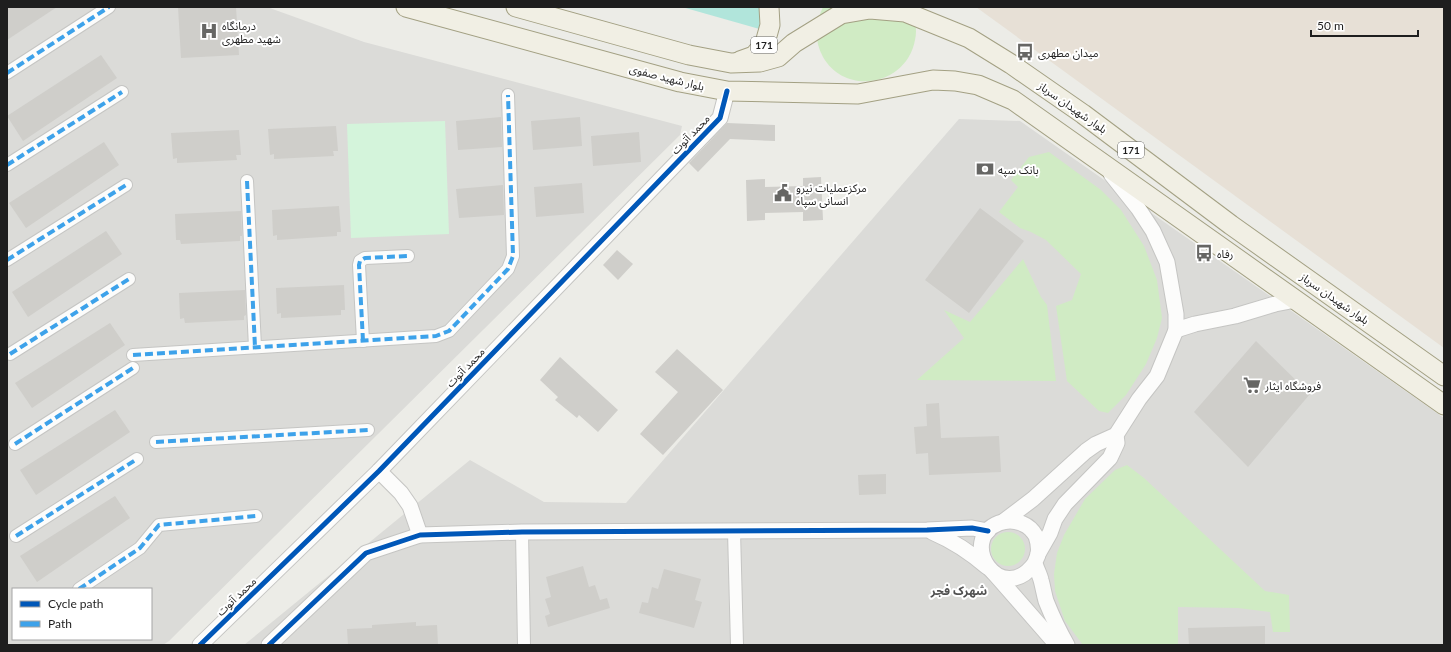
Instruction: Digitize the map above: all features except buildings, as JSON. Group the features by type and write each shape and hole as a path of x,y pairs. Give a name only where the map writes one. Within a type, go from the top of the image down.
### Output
{"main road":[{"name":"بلوار شهید صفوی","path":"406,7 680,82 727,91 858,94 933,80 978,84 1013,100 1101,163"},
{"path":"516,7 689,55 731,64"},
{"name":"171","path":"731,64 754,56 765,43 770,25 769,7"},
{"name":"171","path":"924,7 969,38"},
{"name":"بلوار شهیدان سرباز","path":"731,64 760,62 778,57 794,43 841,14 870,9 906,12 969,38 1083,114 1231,225 1444,376"},
{"name":"171","path":"1101,163 1444,405"}],"street":[{"path":"7,73 109,7"},
{"name":"محمد آتوت","path":"200,645 380,471 720,118 727,91"},
{"path":"7,165 122,92"},
{"path":"133,355 436,336 449,331 508,269 513,256 508,95"},
{"path":"1057,645 991,570 983,558 981,549 983,539 988,531 995,525 1004,521 1034,499 1086,451 1096,444 1116,435 1139,399 1157,376 1176,330 1176,314 1166,262 1153,231 1133,202 1101,163"},
{"path":"247,181 255,348"},
{"path":"7,260 126,185"},
{"path":"364,341 358,265 360,261 365,258 408,256"},
{"path":"10,354 130,279"},
{"path":"1176,330 1195,324 1235,316 1275,304 1296,300"},
{"path":"14,444 133,368"},
{"path":"156,442 368,430"},
{"path":"927,530 947,538 969,551 991,570 1003,577 1018,576 1030,570 1050,533 1055,519 1065,504 1110,458 1117,443 1116,435"},
{"path":"16,536 137,459"},
{"path":"380,471 401,493 410,506 420,535"},
{"path":"80,588 140,548 159,525 256,516"},
{"path":"1004,521 1022,523 1030,528 1037,540 1037,558 1046,600 1054,620 1067,645"},
{"path":"269,645 366,553 420,535 522,532 927,530 972,528 988,531"},
{"path":"734,531 738,645"},
{"path":"522,532 524,645"}],"shaded area":[{"path":"7,7 267,7 364,42 682,126 680,135 169,641 163,645 7,645"},
{"path":"682,7 761,7 763,30"},
{"path":"976,7 1444,7 1444,348"},
{"path":"959,119 1020,121 1444,418 1444,645 244,645 470,460 544,502 626,503"}],"green space":[{"path":"823,7 910,7 916,31 915,40 910,55 900,67 888,76 875,80 860,81 846,78 833,70 820,51 817,38 817,26"},
{"path":"445,121 449,234 351,238 347,124"},
{"path":"1049,152 1101,190 1121,210 1144,246 1157,280 1162,318 1157,338 1146,364 1126,395 1108,413 1099,411 1067,381 1056,306 1072,300 1081,274 1046,240 1020,228 999,212 1018,187 1011,180 1029,157"},
{"path":"1023,259 1041,297 1047,305 1056,381 917,380 964,338 944,310 970,322"},
{"path":"1127,465 1144,478 1265,591 1289,595 1290,632 1273,632 1270,612 1238,608 1178,607 1178,645 1083,645 1065,621 1055,591 1054,574 1057,553 1064,535 1085,499 1115,470"},
{"path":"1005,532 1011,532 1015,533 1022,539 1025,549 1024,556 1018,563 1011,566 1005,566 1001,565 994,559 991,552 991,546 992,542 998,535"}],"marked path":[{"path":"7,73 109,7"},
{"path":"7,165 122,92"},
{"path":"133,355 436,336 449,331 508,269 513,256 508,95"},
{"path":"247,181 255,347"},
{"path":"7,260 126,185"},
{"path":"363,341 360,261 365,258 408,256"},
{"path":"10,354 129,279"},
{"path":"15,444 133,368"},
{"path":"156,442 368,430"},
{"path":"16,536 137,459"},
{"path":"80,588 140,548 159,525 256,516"}],"cycle path":[{"path":"200,645 379,471 720,118 727,91"},
{"path":"269,645 366,553 420,535 522,532 927,530 972,528 988,531"}],"place":[{"name":"درمانگاه شهید مطهری","path":"209,31"},
{"name":"میدان مطهری","path":"1025,52"},
{"name":"بانک سپه","path":"985,169"},
{"name":"مرکزعملیات نیرو انسانی سپاه","path":"783,193"},
{"name":"رفاه","path":"1204,253"},
{"name":"فروشگاه ایثار","path":"1252,385"}],"district":[{"name":"شهرک فجر","path":"959,590"}]}
